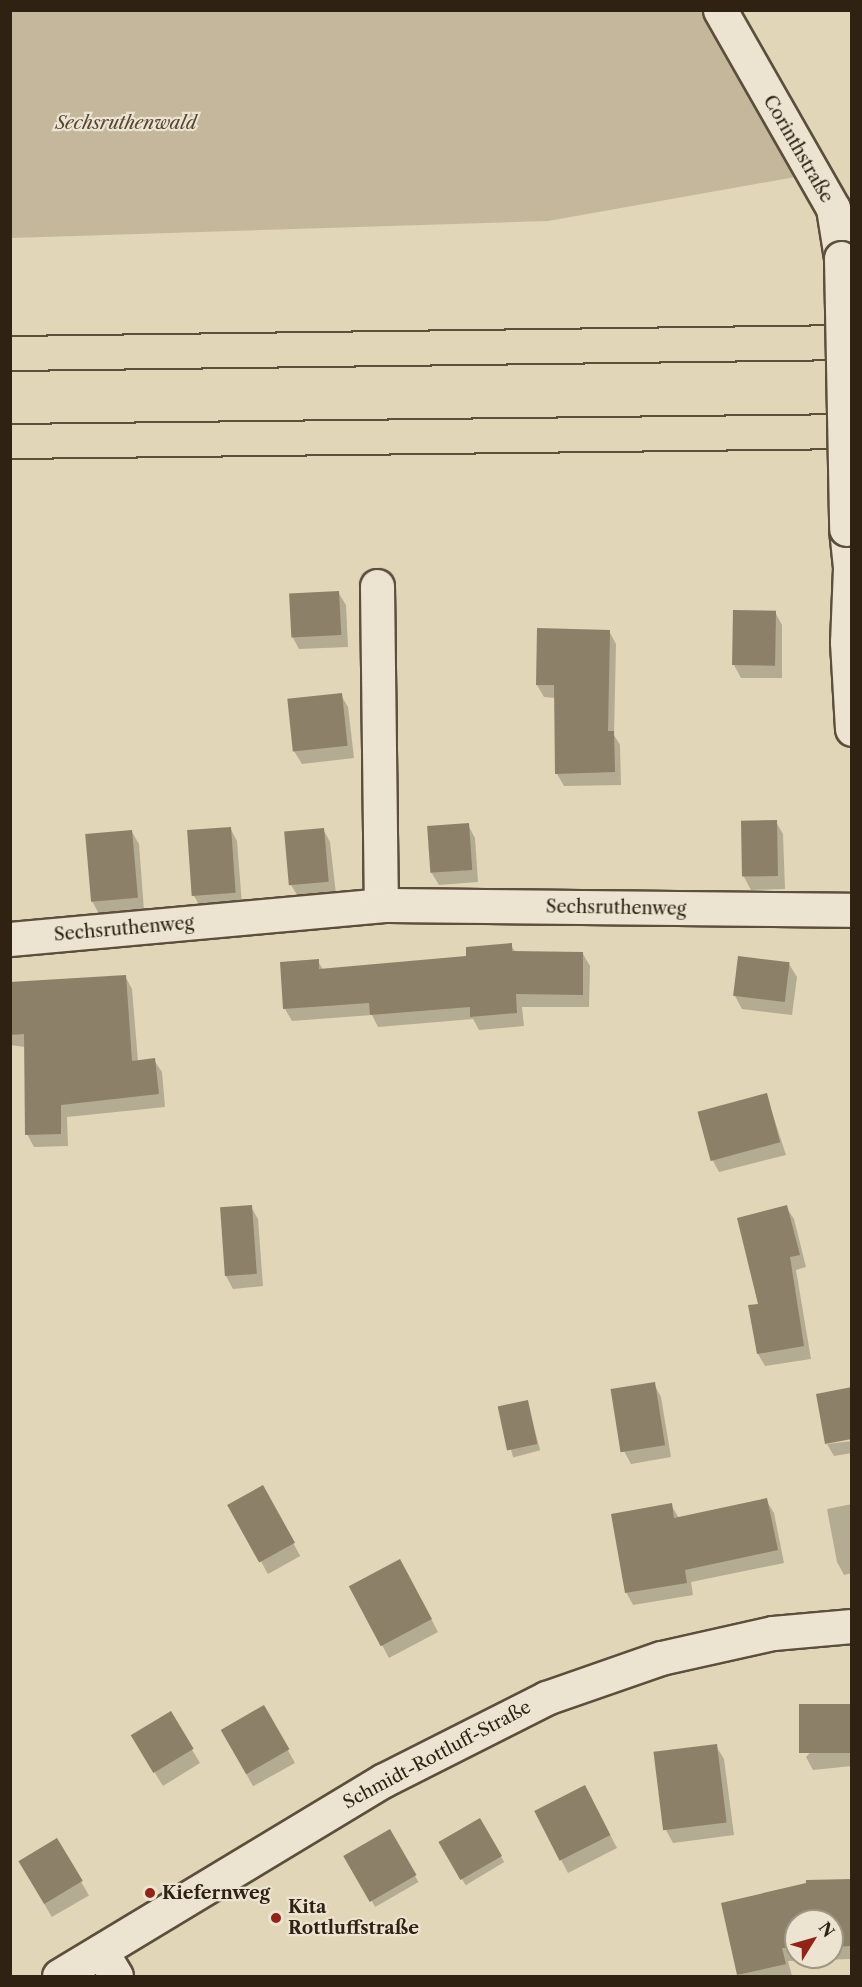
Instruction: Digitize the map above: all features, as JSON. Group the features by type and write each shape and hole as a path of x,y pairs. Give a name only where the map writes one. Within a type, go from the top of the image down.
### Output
{"highway":[{"path":"10,353 852,342"},
{"path":"10,441 852,431"}],"street":[{"name":"Corinthstraße","path":"720,10 842,209 846,529 851,568 847,642 852,729"},
{"path":"376,586 381,905"},
{"name":"Sechsruthenweg","path":"10,939 381,905 852,910"},
{"name":"Schmidt-Rottluff-Straße","path":"59,1977 108,1964 384,1780 546,1698 662,1658 773,1633 852,1626"}],"green space":[{"name":"Sechsruthenwald","path":"11,11 704,11 801,176 548,221 11,238"}],"building":[{"path":"339,591 341,635 291,638 289,594"},
{"path":"733,610 776,611 775,666 732,665"},
{"path":"537,628 610,630 608,731 614,731 615,772 555,774 554,685 536,685"},
{"path":"342,693 348,746 293,751 287,699"},
{"path":"777,820 778,876 742,877 741,821"},
{"path":"469,823 472,870 430,873 427,826"},
{"path":"231,827 236,893 192,896 187,830"},
{"path":"324,828 329,882 289,885 284,831"},
{"path":"132,830 138,898 91,902 85,834"},
{"path":"512,943 512,951 583,952 583,995 516,994 517,1013 470,1017 470,1007 370,1015 369,1003 283,1009 280,962 319,959 319,969 466,956 466,947"},
{"path":"738,956 790,962 785,1002 733,996"},
{"path":"126,975 132,1061 155,1058 159,1094 61,1105 61,1134 25,1135 24,1034 10,1035 10,982"},
{"path":"767,1093 780,1142 711,1161 697,1112"},
{"path":"252,1205 257,1274 225,1276 220,1207"},
{"path":"787,1205 800,1255 790,1257 804,1346 757,1354 748,1305 758,1304 737,1218"},
{"path":"655,1382 665,1445 621,1452 611,1389"},
{"path":"852,1387 852,1439 825,1444 816,1394"},
{"path":"528,1400 537,1444 507,1450 498,1406"},
{"path":"263,1485 295,1543 259,1563 227,1505"},
{"path":"767,1498 778,1550 685,1570 687,1583 625,1593 611,1514 672,1503 674,1518"},
{"path":"400,1559 432,1619 381,1646 349,1586"},
{"path":"799,1704 852,1704 852,1753 799,1753"},
{"path":"264,1705 290,1749 246,1774 221,1730"},
{"path":"171,1711 194,1749 153,1773 131,1735"},
{"path":"717,1744 727,1822 663,1830 653,1752"},
{"path":"585,1785 610,1835 560,1861 534,1811"},
{"path":"480,1818 502,1856 460,1880 438,1842"},
{"path":"390,1829 416,1875 370,1902 343,1856"},
{"path":"57,1838 83,1881 44,1904 18,1861"},
{"path":"852,1879 852,1946 844,1946 844,1909 784,1909 784,1948 782,1948 784,1964 737,1975 721,1903 806,1883 806,1880"}],"place":[{"name":"Kiefernweg","path":"150,1893"},
{"name":"Kita Rottluffstraße","path":"276,1918"}]}
